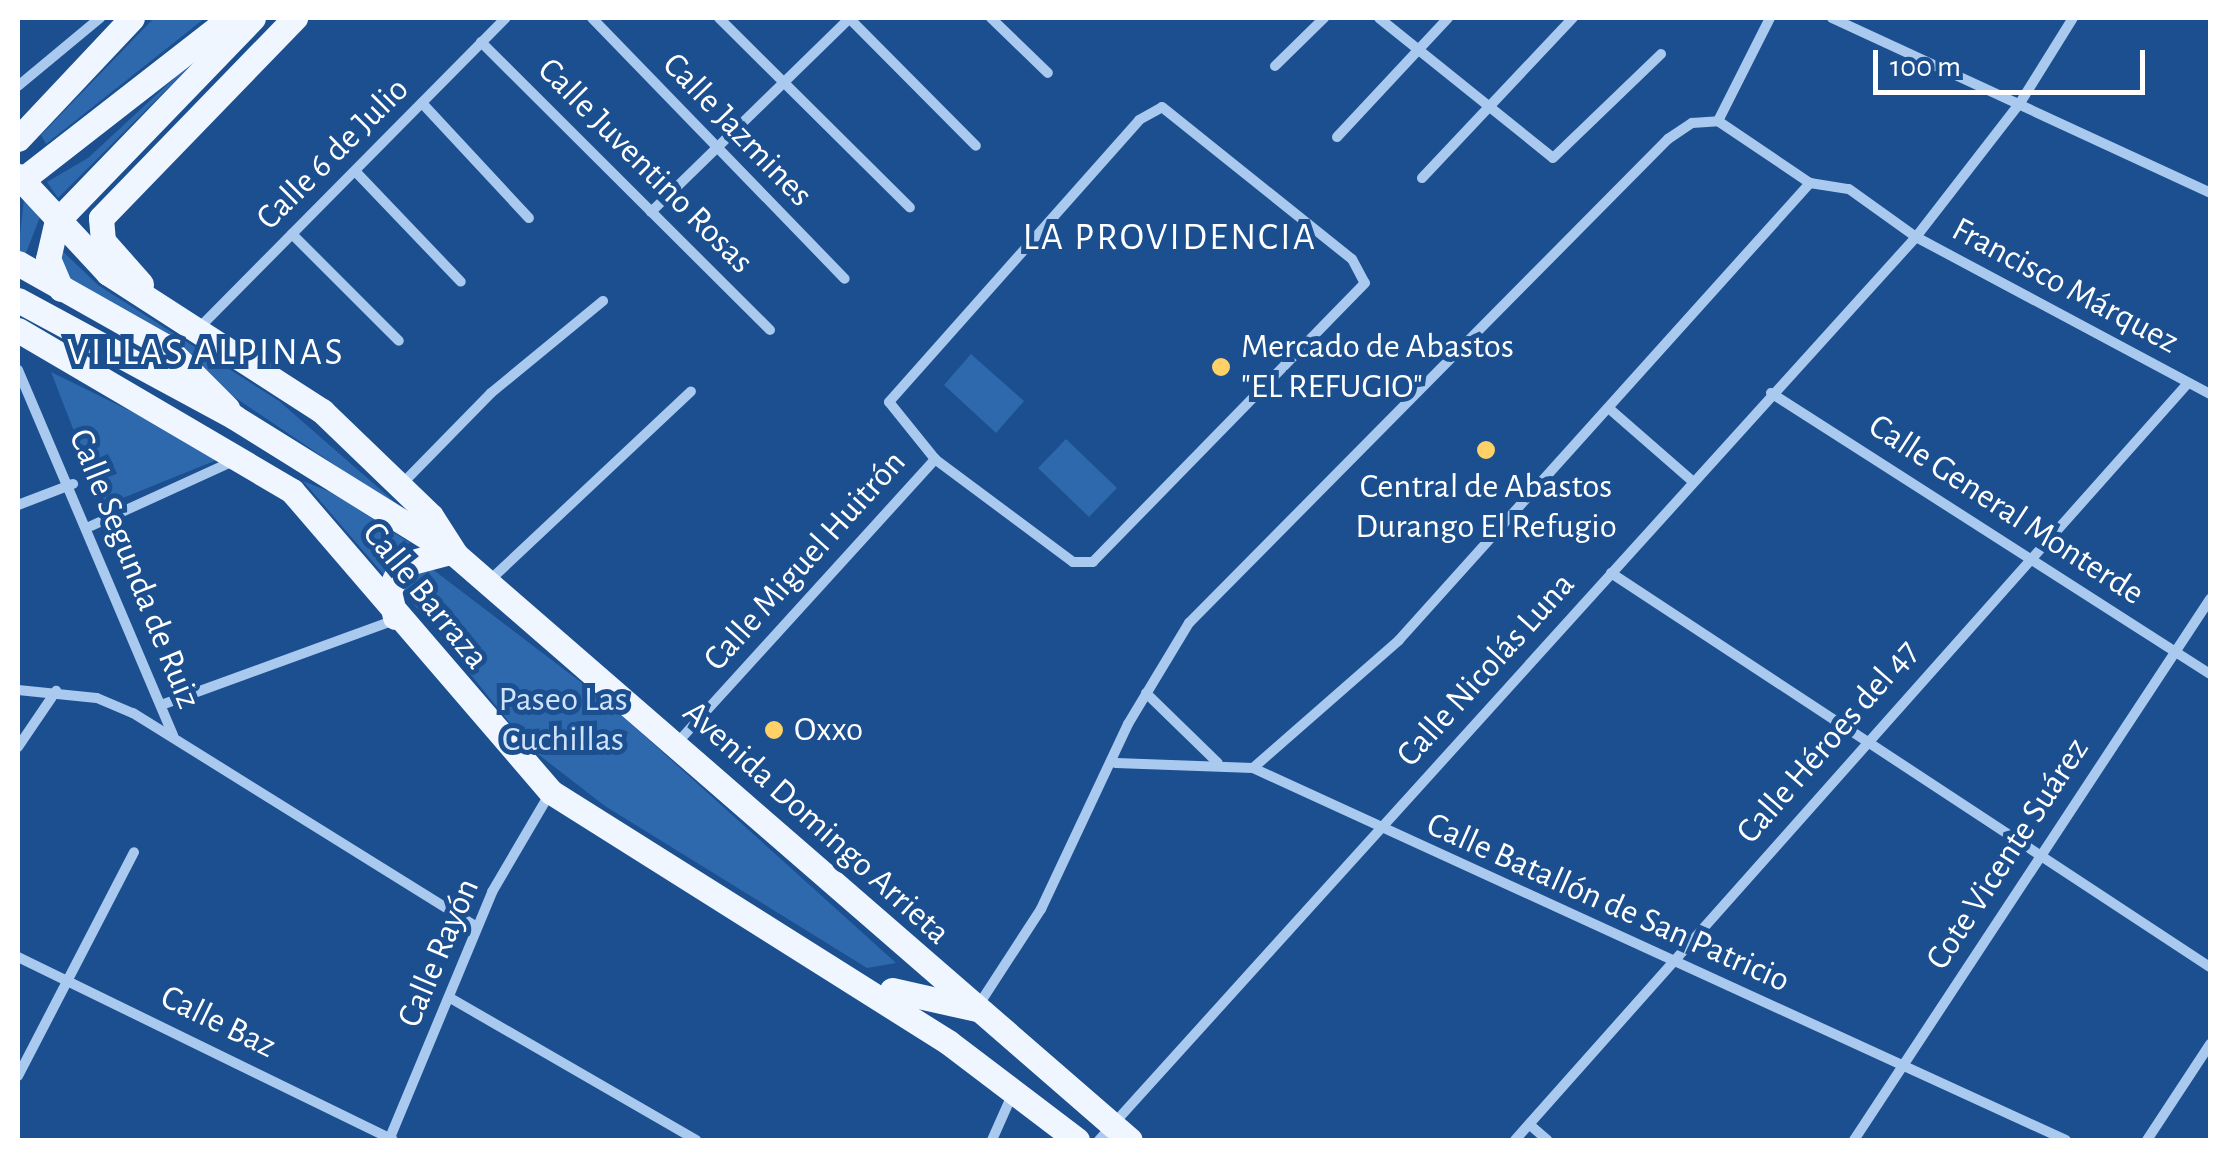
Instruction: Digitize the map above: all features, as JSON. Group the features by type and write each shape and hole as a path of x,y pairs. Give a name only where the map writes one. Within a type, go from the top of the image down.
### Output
{"main road":[{"path":"18,139 132,18"},
{"path":"230,18 18,180 108,273 199,328 322,411 401,485 456,555"},
{"path":"61,289 48,258 57,221 253,18"},
{"path":"160,306 104,241 101,218 295,18"},
{"path":"18,264 165,346 234,417 292,491"},
{"path":"18,300 234,417 456,555"},
{"name":"Calle Barraza","path":"18,330 292,491 396,620 551,792 879,989 1077,1140"},
{"path":"396,620 389,592 401,564 425,552 456,555"},
{"name":"Avenida Domingo Arrieta","path":"456,555 676,744 902,950 976,1010 1114,1135"},
{"path":"879,989 902,973 902,950"},
{"path":"879,989 923,1004 976,1010"}],"street":[{"path":"18,86 100,18"},
{"name":"Calle 6 de Julio","path":"199,328 506,18"},
{"name":"Calle Jazmines","path":"592,18 715,150 845,279"},
{"path":"719,18 910,208"},
{"path":"651,212 849,18 976,146"},
{"path":"991,18 1048,73"},
{"path":"1275,66 1324,18"},
{"path":"1379,18 1553,158 1661,54"},
{"path":"1336,137 1448,18"},
{"path":"1422,178 1492,112 1574,18"},
{"path":"976,1010 1116,763 1146,693 1189,623 1309,496 1668,139 1718,121 1770,18"},
{"path":"1832,18 2209,188"},
{"name":"Calle Nicolás Luna","path":"1114,1135 1379,830 1916,237 2020,104 2073,18"},
{"name":"Calle Juventino Rosas","path":"481,42 770,330"},
{"path":"422,103 529,218"},
{"path":"1162,107 1187,118 1352,259 1365,283 1092,562 1072,562 935,458 896,419 893,392 1138,120 1162,107"},
{"name":"Francisco Márquez","path":"1718,121 1810,183 1849,190 1916,237 2210,394"},
{"path":"355,171 461,282"},
{"path":"1252,768 1399,640 1612,411 1810,183"},
{"path":"292,234 399,341"},
{"path":"401,485 491,393 604,300"},
{"name":"Calle Segunda de Ruiz","path":"18,370 21,388 74,484 174,737 477,927"},
{"name":"Calle Héroes del 47","path":"1515,1140 1676,964 1861,742 2188,382"},
{"path":"488,582 690,390"},
{"name":"Calle General Monterde","path":"1771,393 2210,674"},
{"path":"1612,411 1692,480"},
{"path":"90,526 241,458"},
{"name":"Calle Miguel Huitrón","path":"676,744 935,458"},
{"path":"18,505 74,484"},
{"path":"1611,573 2037,858 2210,967"},
{"name":"Cote Vicente Suárez","path":"1854,1140 2210,598"},
{"path":"164,704 396,620"},
{"path":"18,690 97,698 174,737"},
{"path":"18,747 56,691"},
{"path":"1146,693 1219,764"},
{"name":"Calle Batallón de San Patricio","path":"1116,763 1252,768 1379,830 2066,1140"},
{"name":"Calle Rayón","path":"390,1140 452,999 477,927 551,792"},
{"path":"18,1076 64,978 134,852"},
{"name":"Calle Baz","path":"18,957 390,1140"},
{"path":"452,999 696,1140"},
{"path":"2146,1140 2210,1044"},
{"path":"992,1140 1014,1090"},
{"path":"1530,1125 1547,1140"}],"green space":[{"path":"154,18 205,18 46,144 41,135"},
{"path":"220,36 58,198 47,182 88,158"},
{"path":"24,199 40,217 24,258 18,253"},
{"path":"56,245 98,285 279,401 413,518 69,285"},
{"path":"971,354 1024,401 996,433 944,385"},
{"path":"51,372 224,457 103,506"},
{"path":"1066,439 1117,488 1089,517 1038,468"},
{"path":"303,481 333,493 410,543 388,553 384,575"},
{"name":"Paseo Las Cuchillas","path":"427,565 607,702 896,963 867,968 605,806 530,748 403,591 407,573"}],"place":[{"name":"Mercado de Abastos \"EL REFUGIO\"","path":"1221,367"},
{"name":"Central de Abastos Durango El Refugio","path":"1486,450"},
{"name":"Oxxo","path":"774,730"}],"district":[{"name":"LA PROVIDENCIA","path":"1170,239"},
{"name":"VILLAS ALPINAS","path":"206,354"}]}
